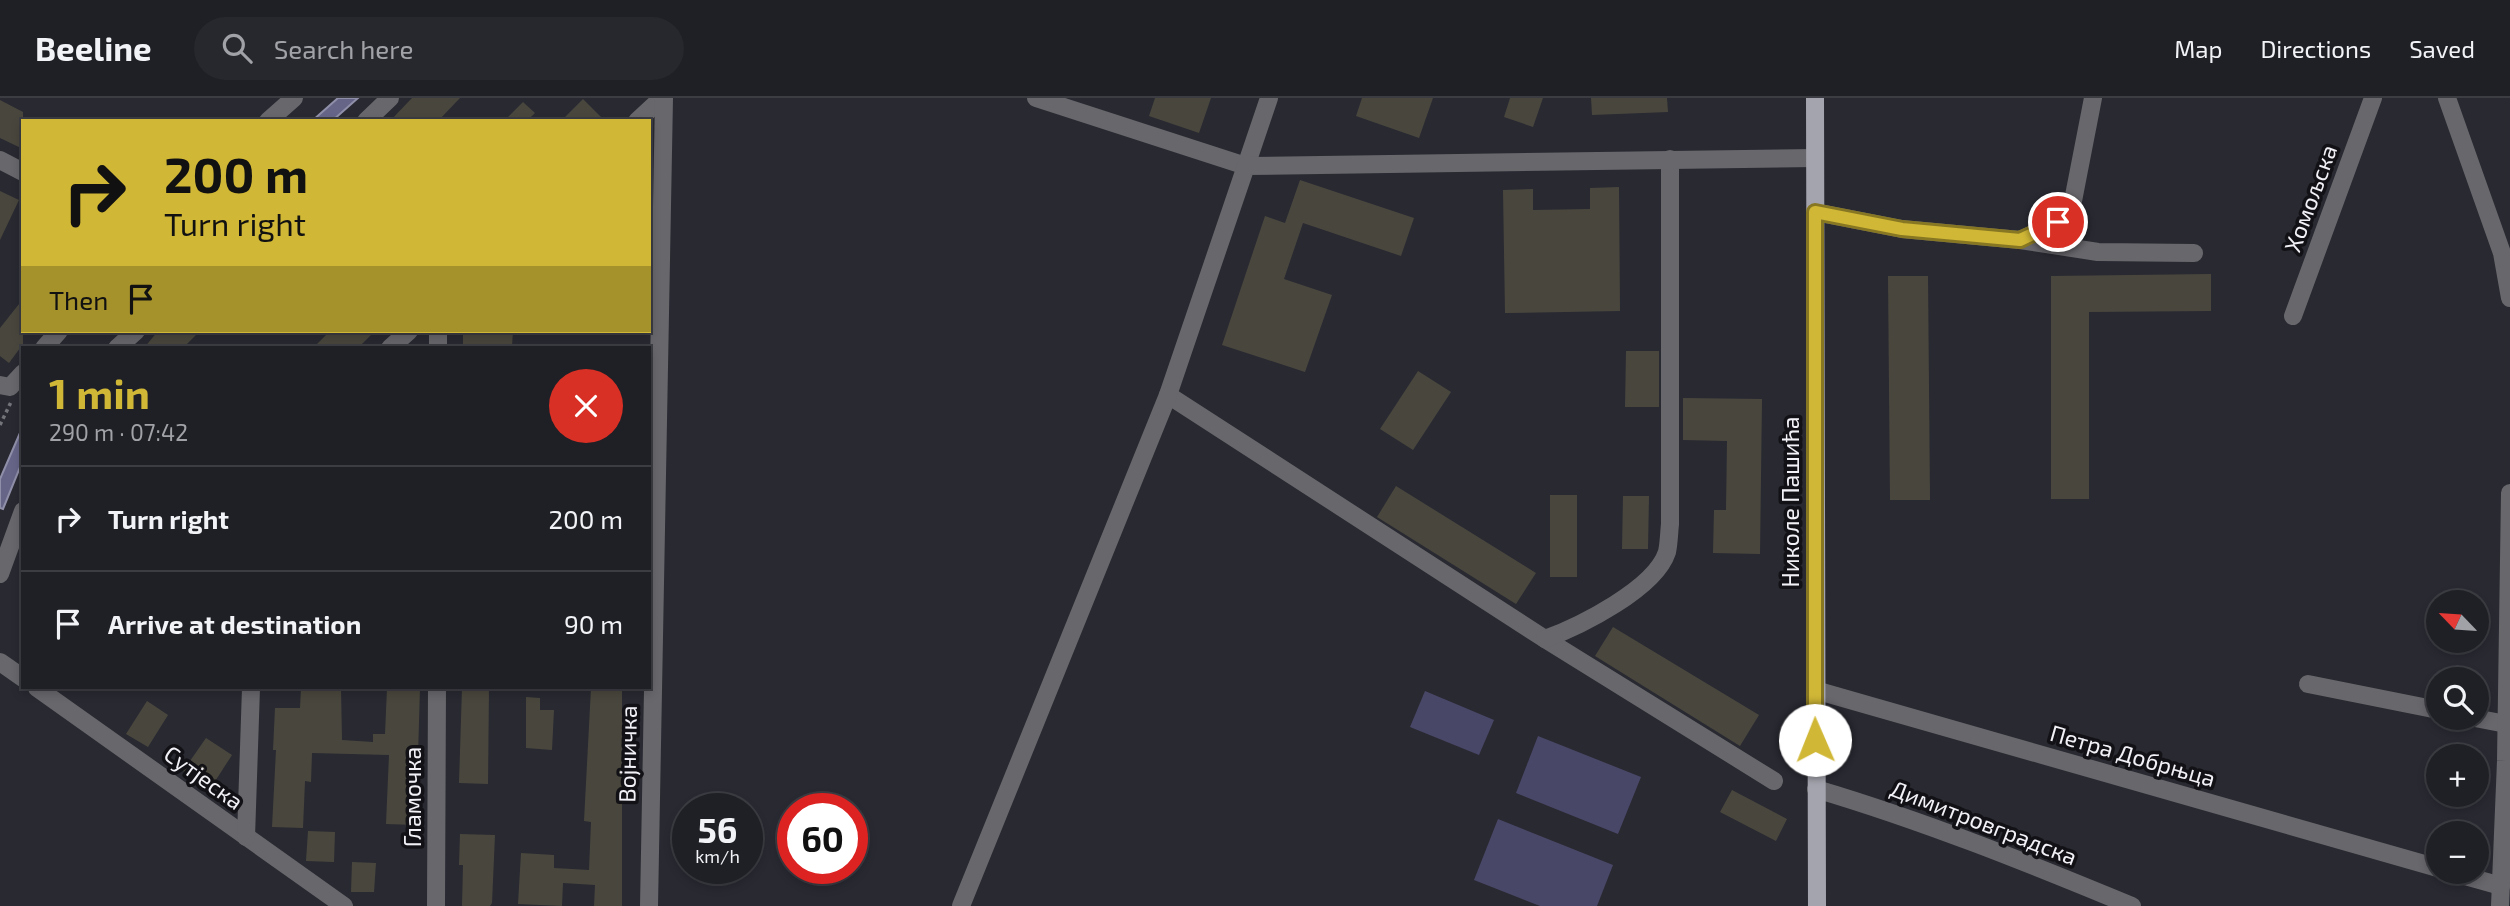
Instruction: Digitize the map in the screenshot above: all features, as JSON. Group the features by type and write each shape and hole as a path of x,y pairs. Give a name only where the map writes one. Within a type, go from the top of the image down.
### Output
{"main road":[{"name":"Николе Пашића","path":"1815,98 1817,906"}],"street":[{"path":"270,119 294,98"},
{"path":"368,119 390,98"},
{"path":"639,119 663,98"},
{"name":"Војничка","path":"649,906 663,98"},
{"path":"1036,98 1246,166 1815,158"},
{"path":"961,906 1168,395 1269,98"},
{"path":"2020,240 2058,222 2072,206 2093,98"},
{"name":"Хомољска","path":"2292,316 2374,98"},
{"path":"2447,98 2502,253 2510,298"},
{"path":"0,159 21,171"},
{"path":"1545,639 1575,628 1622,600 1656,570 1667,552 1670,524 1670,159"},
{"path":"1815,212 1902,229 2020,240 2098,252 2194,253"},
{"path":"119,346 134,333"},
{"path":"392,346 407,333"},
{"path":"5,386 21,374"},
{"path":"1168,395 1545,639 1774,781"},
{"path":"2500,906 2508,762 2506,724 2510,493"},
{"path":"0,574 21,516"},
{"path":"0,662 21,677"},
{"path":"2308,684 2426,708"},
{"name":"Сутјеска","path":"38,689 344,906"},
{"path":"246,837 251,689"},
{"name":"Гламочка","path":"436,906 437,689"},
{"name":"Петра Добрњца","path":"1815,690 2426,865"},
{"path":"2489,721 2506,724"},
{"name":"Димитровградска","path":"1816,789 1895,812 1979,843 2132,906"},
{"path":"2489,883 2501,886"}],"path":[{"path":"0,425 11,403 5,386"}],"shaded area":[{"path":"1425,691 1494,720 1479,755 1410,727"},
{"path":"1538,736 1641,777 1618,834 1516,793"},
{"path":"1498,819 1613,865 1597,906 1540,906 1474,880"}],"water":[{"path":"338,98 358,98 334,119 314,119"},
{"path":"21,431 21,465 3,509 0,508 0,479"}],"building":[{"path":"412,98 460,98 440,119 392,119"},
{"path":"1155,98 1211,98 1199,133 1149,116"},
{"path":"1362,98 1433,98 1419,138 1356,116"},
{"path":"1510,98 1543,98 1533,127 1504,117"},
{"path":"1591,98 1667,98 1668,112 1592,115"},
{"path":"583,99 603,119 563,119"},
{"path":"0,100 23,112 21,148 0,138"},
{"path":"523,102 535,113 529,119 506,119"},
{"path":"1300,180 1414,218 1401,256 1303,223 1284,279 1332,295 1305,372 1222,345 1265,216 1285,223"},
{"path":"1619,187 1620,311 1505,313 1503,190 1533,189 1533,210 1590,209 1590,188"},
{"path":"0,191 19,200 0,240"},
{"path":"2211,274 2211,311 2089,312 2089,499 2051,499 2051,276"},
{"path":"1888,276 1928,276 1930,500 1890,500"},
{"path":"21,302 23,344 9,363 0,356 0,328"},
{"path":"156,333 198,333 185,346 146,346"},
{"path":"328,333 373,333 360,346 315,346"},
{"path":"463,333 513,333 512,346 463,346"},
{"path":"1626,351 1659,351 1659,407 1625,407"},
{"path":"1418,371 1451,392 1413,450 1380,429"},
{"path":"1683,398 1762,399 1760,554 1713,553 1714,510 1726,510 1727,441 1683,440"},
{"path":"1396,486 1536,573 1516,604 1377,517"},
{"path":"1550,495 1577,495 1577,577 1550,577"},
{"path":"1623,496 1649,496 1648,549 1622,549"},
{"path":"1613,627 1759,715 1740,746 1595,656"},
{"path":"301,689 341,689 342,740 373,742 373,734 385,734 387,689 420,689 416,825 386,824 389,755 312,753 311,782 305,781 303,828 272,827 275,708 300,708"},
{"path":"462,689 489,689 488,784 459,783"},
{"path":"591,689 622,689 622,906 594,906 595,885 563,883 562,906 518,904 521,853 554,855 554,868 589,870 591,822 584,821"},
{"path":"526,697 540,698 540,710 554,710 552,750 526,748"},
{"path":"147,701 168,715 148,747 126,734"},
{"path":"206,738 232,755 210,789 183,771"},
{"path":"1732,790 1787,819 1776,841 1720,812"},
{"path":"308,831 335,832 334,862 306,861"},
{"path":"460,834 495,835 490,906 462,906 463,865 459,865"},
{"path":"352,862 376,863 374,892 351,892"}],"route":[{"path":"1815,740 1815,212 1902,229 2020,240 2058,222"}]}
